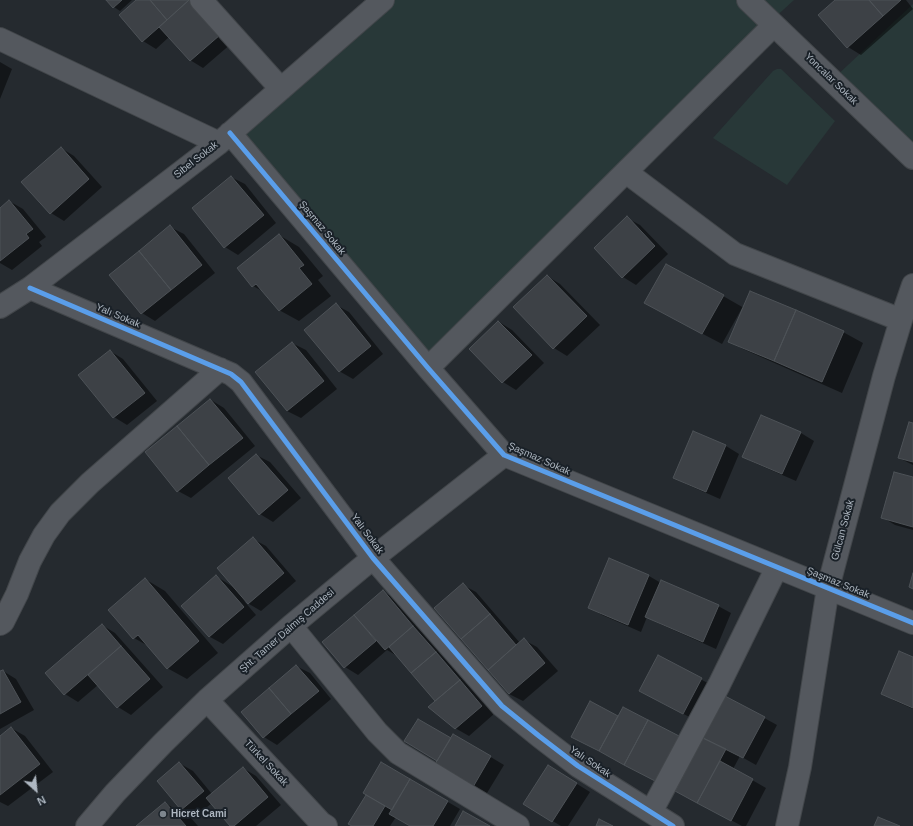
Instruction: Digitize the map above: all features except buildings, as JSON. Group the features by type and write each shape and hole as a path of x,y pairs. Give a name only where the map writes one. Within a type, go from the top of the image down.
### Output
{"street":[{"path":"201,0 281,89"},
{"name":"Sibel Sokak","path":"0,307 30,288 224,138 383,0"},
{"name":"Yoncalar Sokak","path":"748,0 913,158"},
{"path":"428,368 774,25"},
{"path":"0,39 224,138"},
{"name":"Şaşmaz Sokak","path":"224,138 504,455 913,623"},
{"path":"626,172 735,254 901,320"},
{"name":"Gülcan Sokak","path":"787,826 800,767 828,588 884,376 913,285"},
{"name":"Yalı Sokak","path":"30,288 220,369 231,374 241,382 373,558 502,706 538,736 578,766 663,821"},
{"path":"0,624 3,622 17,594 33,555 44,535 60,513 90,483 220,369"},
{"name":"Şht. Tamer Dalmış Caddesi","path":"87,826 115,793 207,700 291,626 373,558 504,455"},
{"path":"663,821 719,685 777,567"},
{"path":"291,626 376,732 398,753 518,826"},
{"name":"Türkel Sokak","path":"207,700 321,823 326,826"}],"shaded area":[{"path":"383,0 794,0 771,21 428,368 230,133"},
{"path":"913,4 913,158 832,80"},
{"path":"781,69 835,121 787,185 713,138 773,71"}],"cycle path":[{"path":"230,133 428,368 504,455 913,623"},
{"path":"30,288 231,374 241,382 373,558 502,706 578,766 673,826"}],"place":[{"name":"Hicret Cami","path":"163,814"}]}
